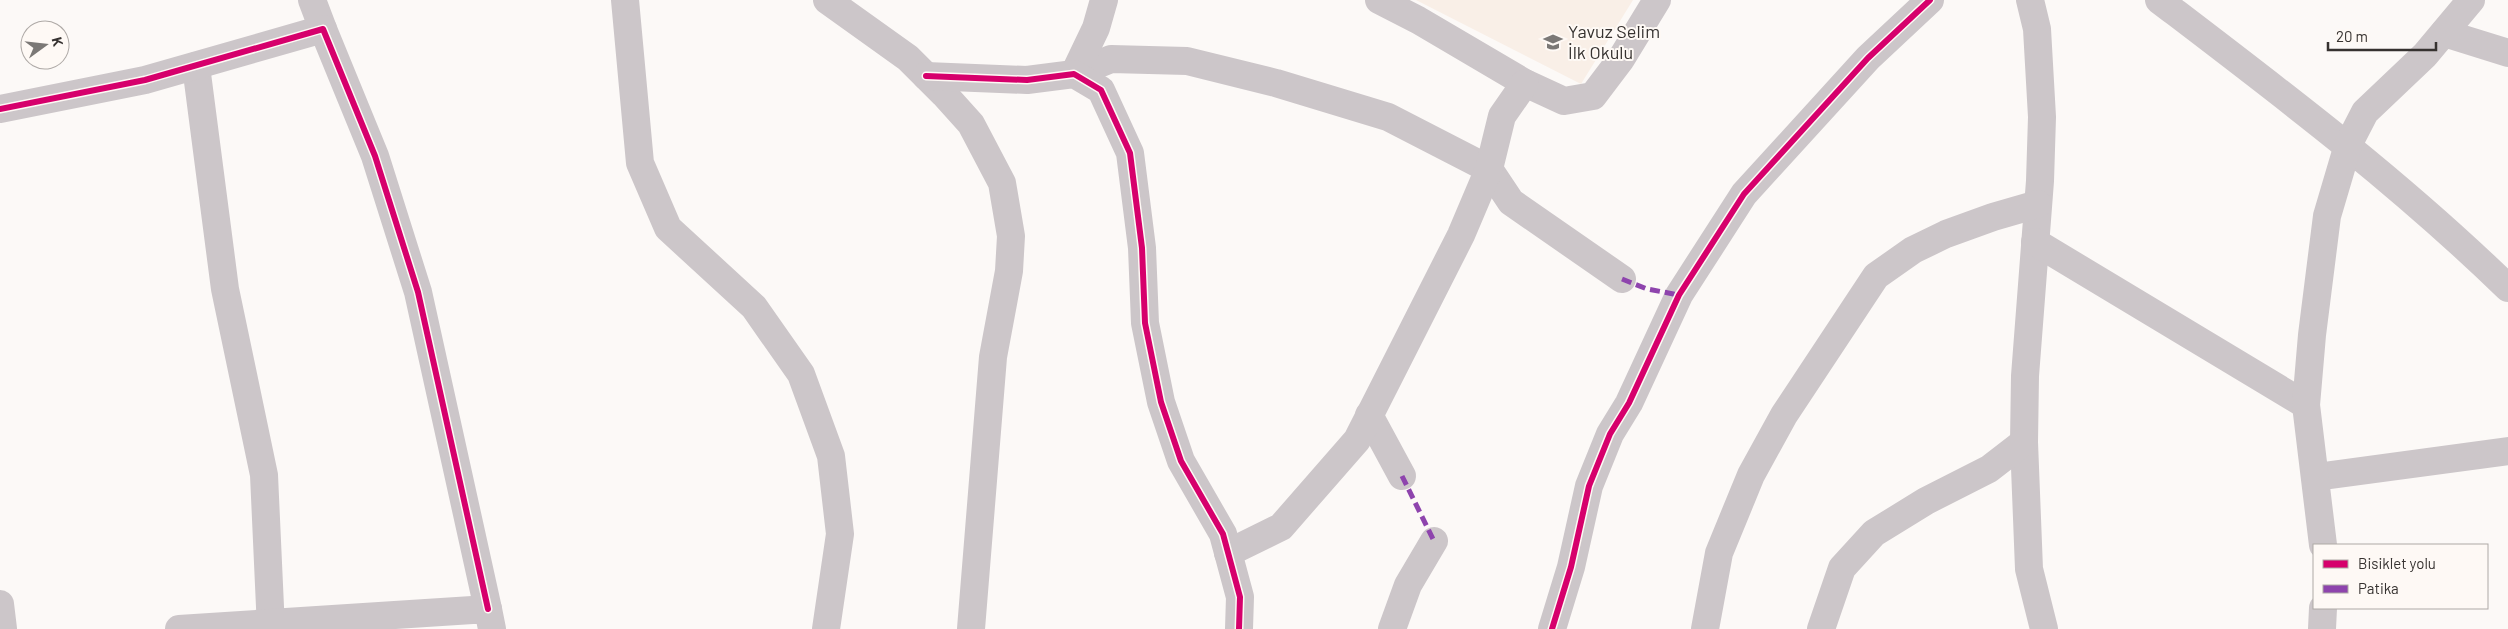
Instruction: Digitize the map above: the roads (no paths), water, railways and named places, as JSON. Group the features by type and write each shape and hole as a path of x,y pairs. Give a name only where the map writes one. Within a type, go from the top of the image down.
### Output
{"street":[{"path":"179,629 490,619 418,292 375,156 312,0"},
{"path":"625,0 640,163 668,228 754,307 801,374 832,456 840,534 826,629"},
{"path":"828,0 908,58 926,76 971,124 1002,183 1011,236 1009,271 992,357 971,629"},
{"path":"1074,74 1096,28 1104,0"},
{"path":"1380,0 1418,20 1525,83 1564,101 1593,96 1621,58 1657,0"},
{"path":"1552,629 1571,567 1589,486 1610,434 1629,403 1679,295 1744,194 1868,58 1930,0"},
{"path":"2030,0 2036,29 2042,117 2026,376 2024,442 2029,569 2044,629"},
{"path":"2159,0 2348,145 2420,206 2508,288"},
{"path":"2323,544 2306,405 2312,335 2327,216 2348,145 2365,112 2426,55 2471,0"},
{"path":"0,109 145,80 323,29"},
{"path":"2444,33 2508,53"},
{"path":"926,76 1027,80 1074,74 1111,59 1187,61 1276,83 1388,117 1489,169 1511,202 1622,278"},
{"path":"196,66 225,289 264,475 270,625"},
{"path":"1074,74 1100,90 1130,153 1142,248 1145,322 1161,402 1181,461 1223,534 1240,597 1239,629"},
{"path":"1228,553 1281,527 1357,440 1461,235 1489,169 1502,116 1525,83"},
{"path":"1705,629 1719,552 1751,475 1784,415 1876,276 1913,250 1946,234 1993,217 2038,204"},
{"path":"2035,242 2306,405"},
{"path":"1369,415 1402,476"},
{"path":"1821,629 1842,568 1874,533 1926,501 1989,469 2024,442"},
{"path":"2316,477 2508,451"},
{"path":"1392,629 1408,585 1434,541"},
{"path":"0,604 3,629"},
{"path":"2322,629 2323,609"}],"place":[{"name":"Yavuz Selim İlk Okulu","path":"1553,42"}]}
